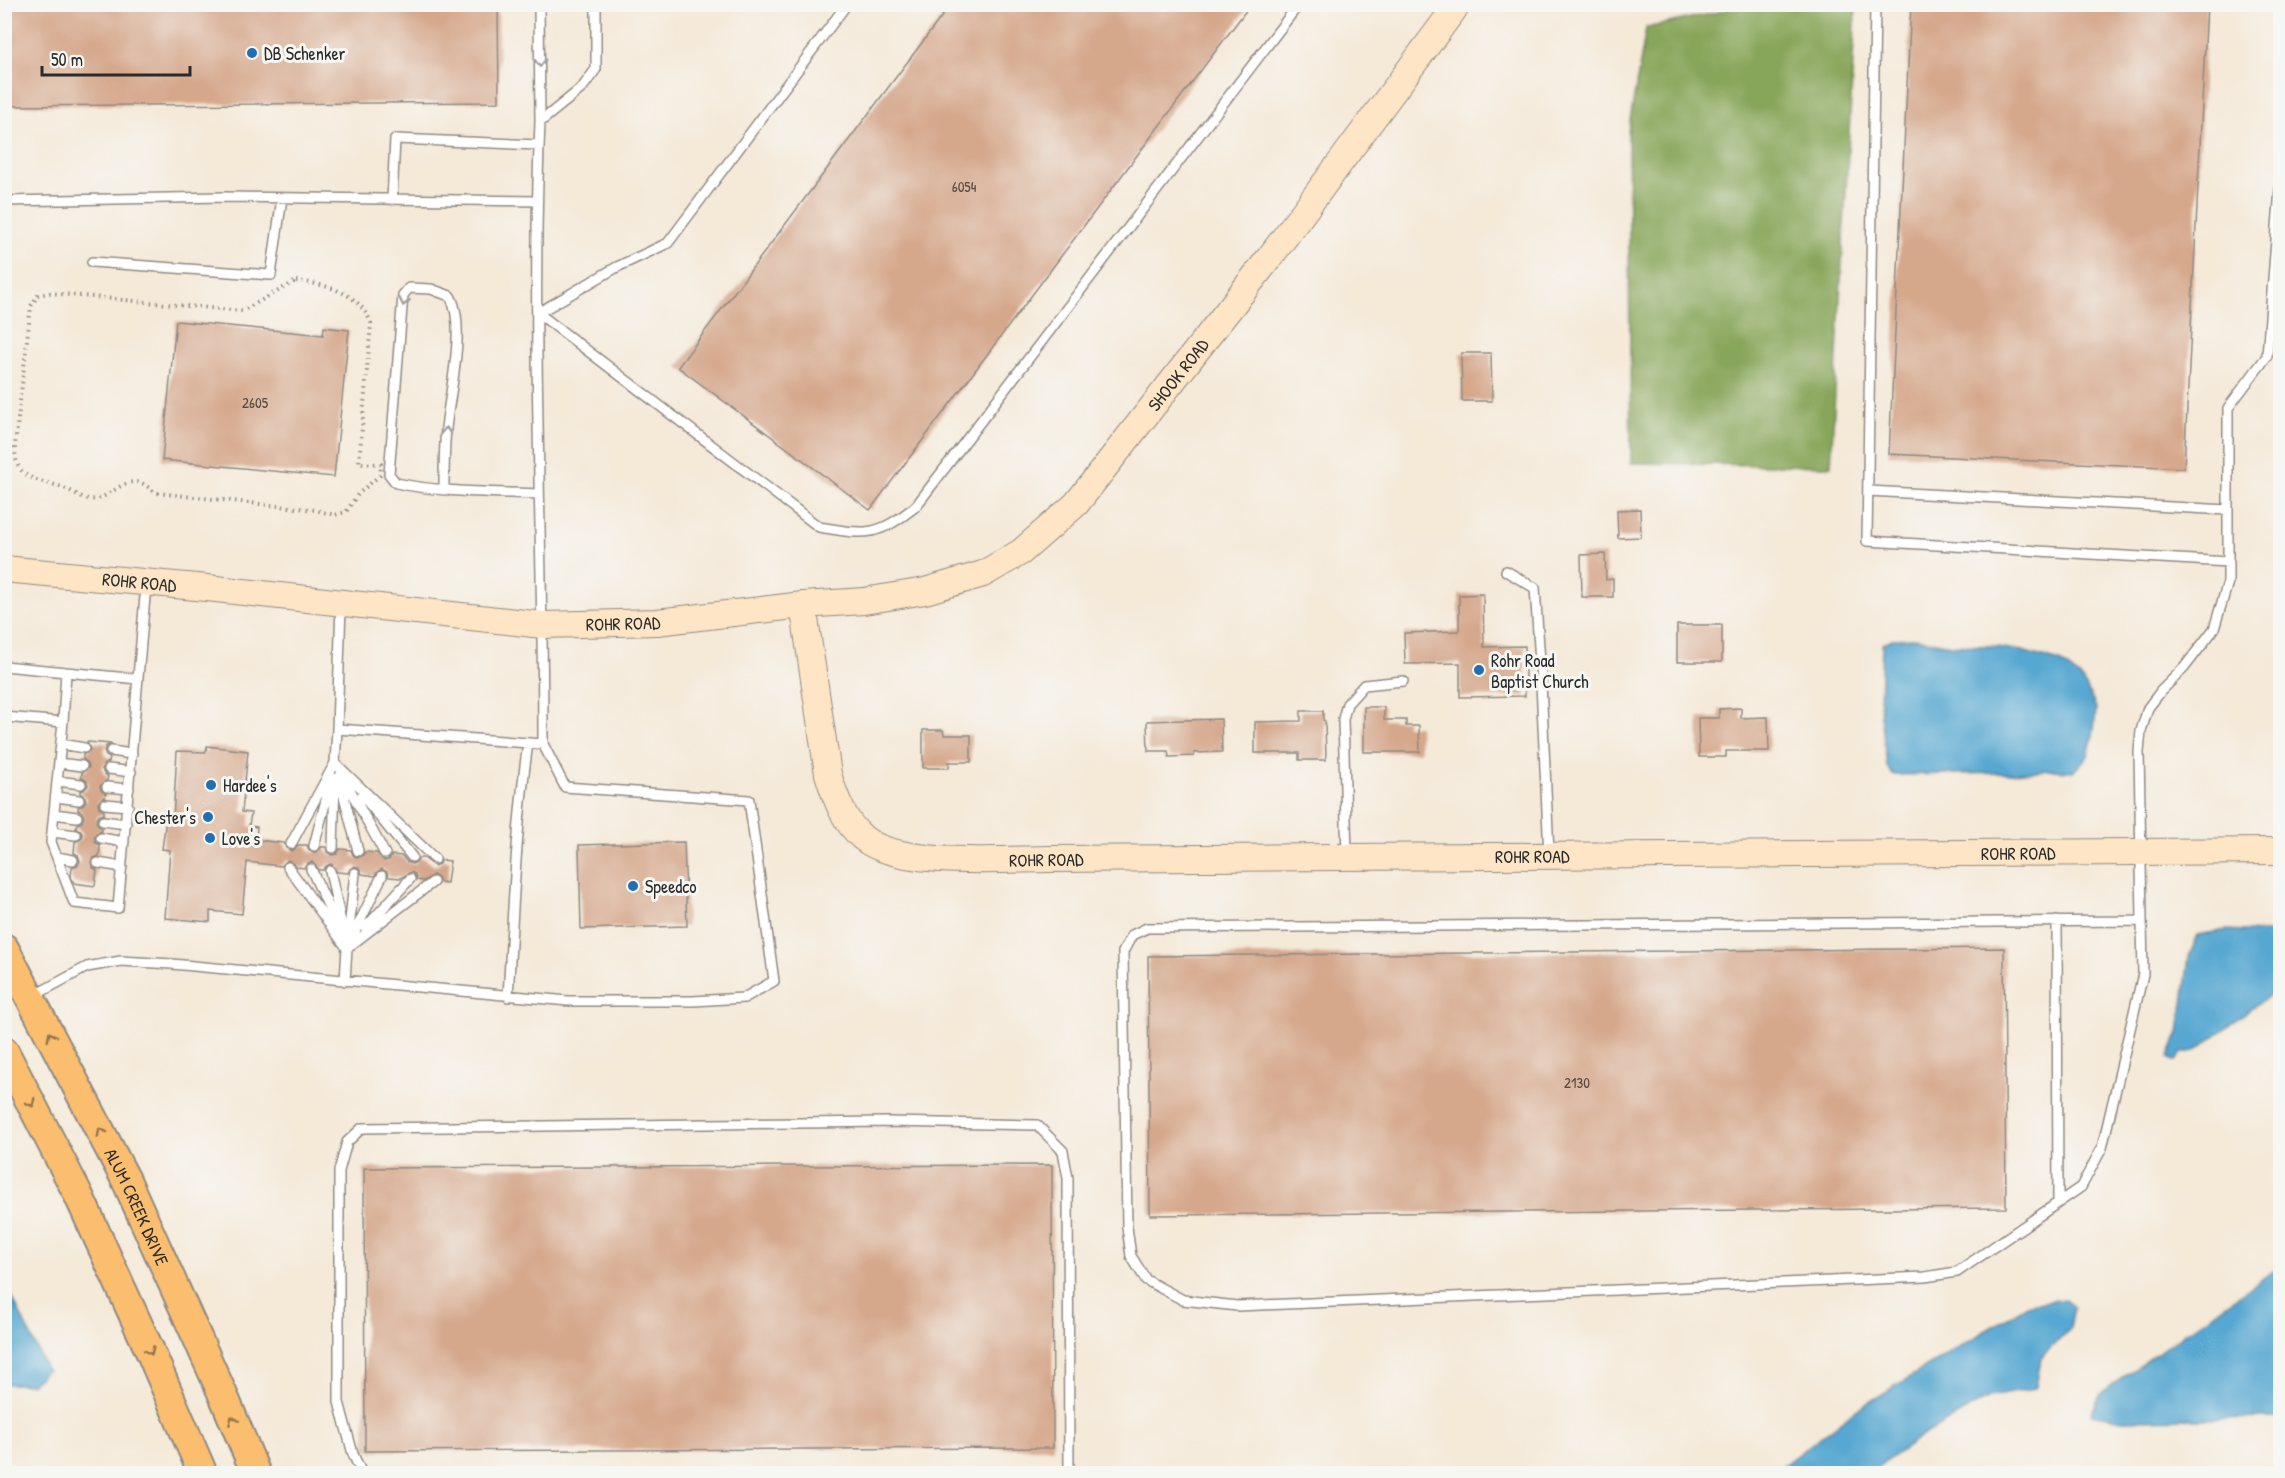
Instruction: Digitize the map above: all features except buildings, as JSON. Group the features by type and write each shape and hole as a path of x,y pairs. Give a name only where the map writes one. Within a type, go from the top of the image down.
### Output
{"main road":[{"name":"ALUM CREEK DRIVE","path":"4,948 126,1180 256,1473"},
{"path":"4,1051 78,1194 203,1473"}],"street":[{"name":"SHOOK ROAD","path":"803,605 896,597 965,581 984,574 1014,556 1059,520 1076,504 1270,257 1458,4"},
{"name":"ROHR ROAD","path":"4,569 342,602 543,625 657,622 803,605 828,774 836,799 847,819 863,838 885,850 908,856 933,858 1347,857 2280,851"}],"lane":[{"path":"31,997 87,967 121,961 568,1001 693,1001 744,998 774,981 749,800 565,787 543,744 543,625 539,563 537,201 540,122 539,4"},
{"path":"540,122 582,88 596,69 596,4"},
{"path":"538,313 617,267 668,243 847,4"},
{"path":"538,313 819,527 850,532 873,531 892,525 916,506 1299,4"},
{"path":"1875,4 1867,541 2229,562"},
{"path":"392,200 395,139 539,145"},
{"path":"2142,921 1148,928 1132,935 1123,952 1127,1227 1131,1256 1146,1280 1183,1299 1237,1306 1925,1277 1957,1272 2081,1187 2102,1148 2144,974 2140,852 2139,752 2141,731 2148,708 2161,690 2184,668 2214,629 2229,582 2228,408 2268,356 2280,189"},
{"path":"4,201 224,197 537,201"},
{"path":"92,262 271,275 282,198"},
{"path":"444,490 446,430 458,329 456,306 450,296 431,290 409,288 403,295 390,474 396,483 444,490 539,494"},
{"path":"1868,491 2228,510"},
{"path":"1506,571 1534,588 1540,662 1549,855"},
{"path":"66,672 51,842 74,903 118,908 146,583"},
{"path":"333,848 342,602"},
{"path":"4,666 138,679"},
{"path":"1347,857 1343,719 1347,704 1364,685 1403,681"},
{"path":"4,717 63,722"},
{"path":"337,729 543,744"},
{"path":"508,997 521,791 528,743"},
{"path":"61,744 84,748"},
{"path":"111,751 132,754"},
{"path":"291,844 335,763"},
{"path":"314,846 335,763"},
{"path":"335,763 358,851"},
{"path":"335,763 385,854"},
{"path":"335,763 412,857"},
{"path":"335,763 435,859"},
{"path":"59,764 82,766"},
{"path":"109,769 130,772"},
{"path":"57,781 81,784"},
{"path":"106,787 129,789"},
{"path":"56,797 79,800"},
{"path":"105,804 128,806"},
{"path":"54,814 77,817"},
{"path":"103,821 126,824"},
{"path":"52,832 75,835"},
{"path":"101,838 124,842"},
{"path":"57,856 73,860"},
{"path":"98,863 122,867"},
{"path":"288,867 347,948"},
{"path":"312,869 347,948"},
{"path":"330,871 347,948"},
{"path":"345,981 355,873"},
{"path":"347,948 382,876"},
{"path":"347,948 410,879"},
{"path":"347,948 433,882"},
{"path":"2057,921 2058,1203"},
{"path":"362,1473 353,1454 339,1402 339,1171 347,1142 362,1128 889,1122 1037,1125 1063,1151 1068,1178 1069,1473"}],"path":[{"path":"296,281 333,288 347,295 363,308 372,323 359,463 381,464 380,475 358,494 346,512 334,515 316,510 157,493 140,483 123,484 103,497 90,499 26,476 16,464 15,445 33,300 50,293 242,311 296,281"}],"green space":[{"path":"1753,4 1856,5 1831,466 1631,463 1628,132 1646,28"}],"water":[{"path":"1914,638 1951,645 1991,646 2022,651 2060,662 2083,680 2096,708 2088,756 2074,771 1893,775 1887,767 1880,707 1882,644 1892,639"},
{"path":"2226,930 2280,933 2280,987 2195,1051 2182,1053 2175,1062 2168,1058 2179,1033 2189,957 2198,935"},
{"path":"2280,1266 2280,1418 2123,1420 2091,1414 2101,1393"},
{"path":"4,1280 47,1370 31,1384 5,1384"},
{"path":"2065,1299 2074,1307 2070,1328 2041,1358 2036,1387 1989,1397 1922,1436 1869,1473 1773,1473 1856,1410 2029,1304"}],"place":[{"name":"DB Schenker","path":"252,53"},
{"name":"Rohr Road Baptist Church","path":"1479,670"},
{"name":"Hardee's","path":"211,785"},
{"name":"Chester's","path":"208,817"},
{"name":"Love's","path":"210,838"},
{"name":"Speedco","path":"633,886"}]}
